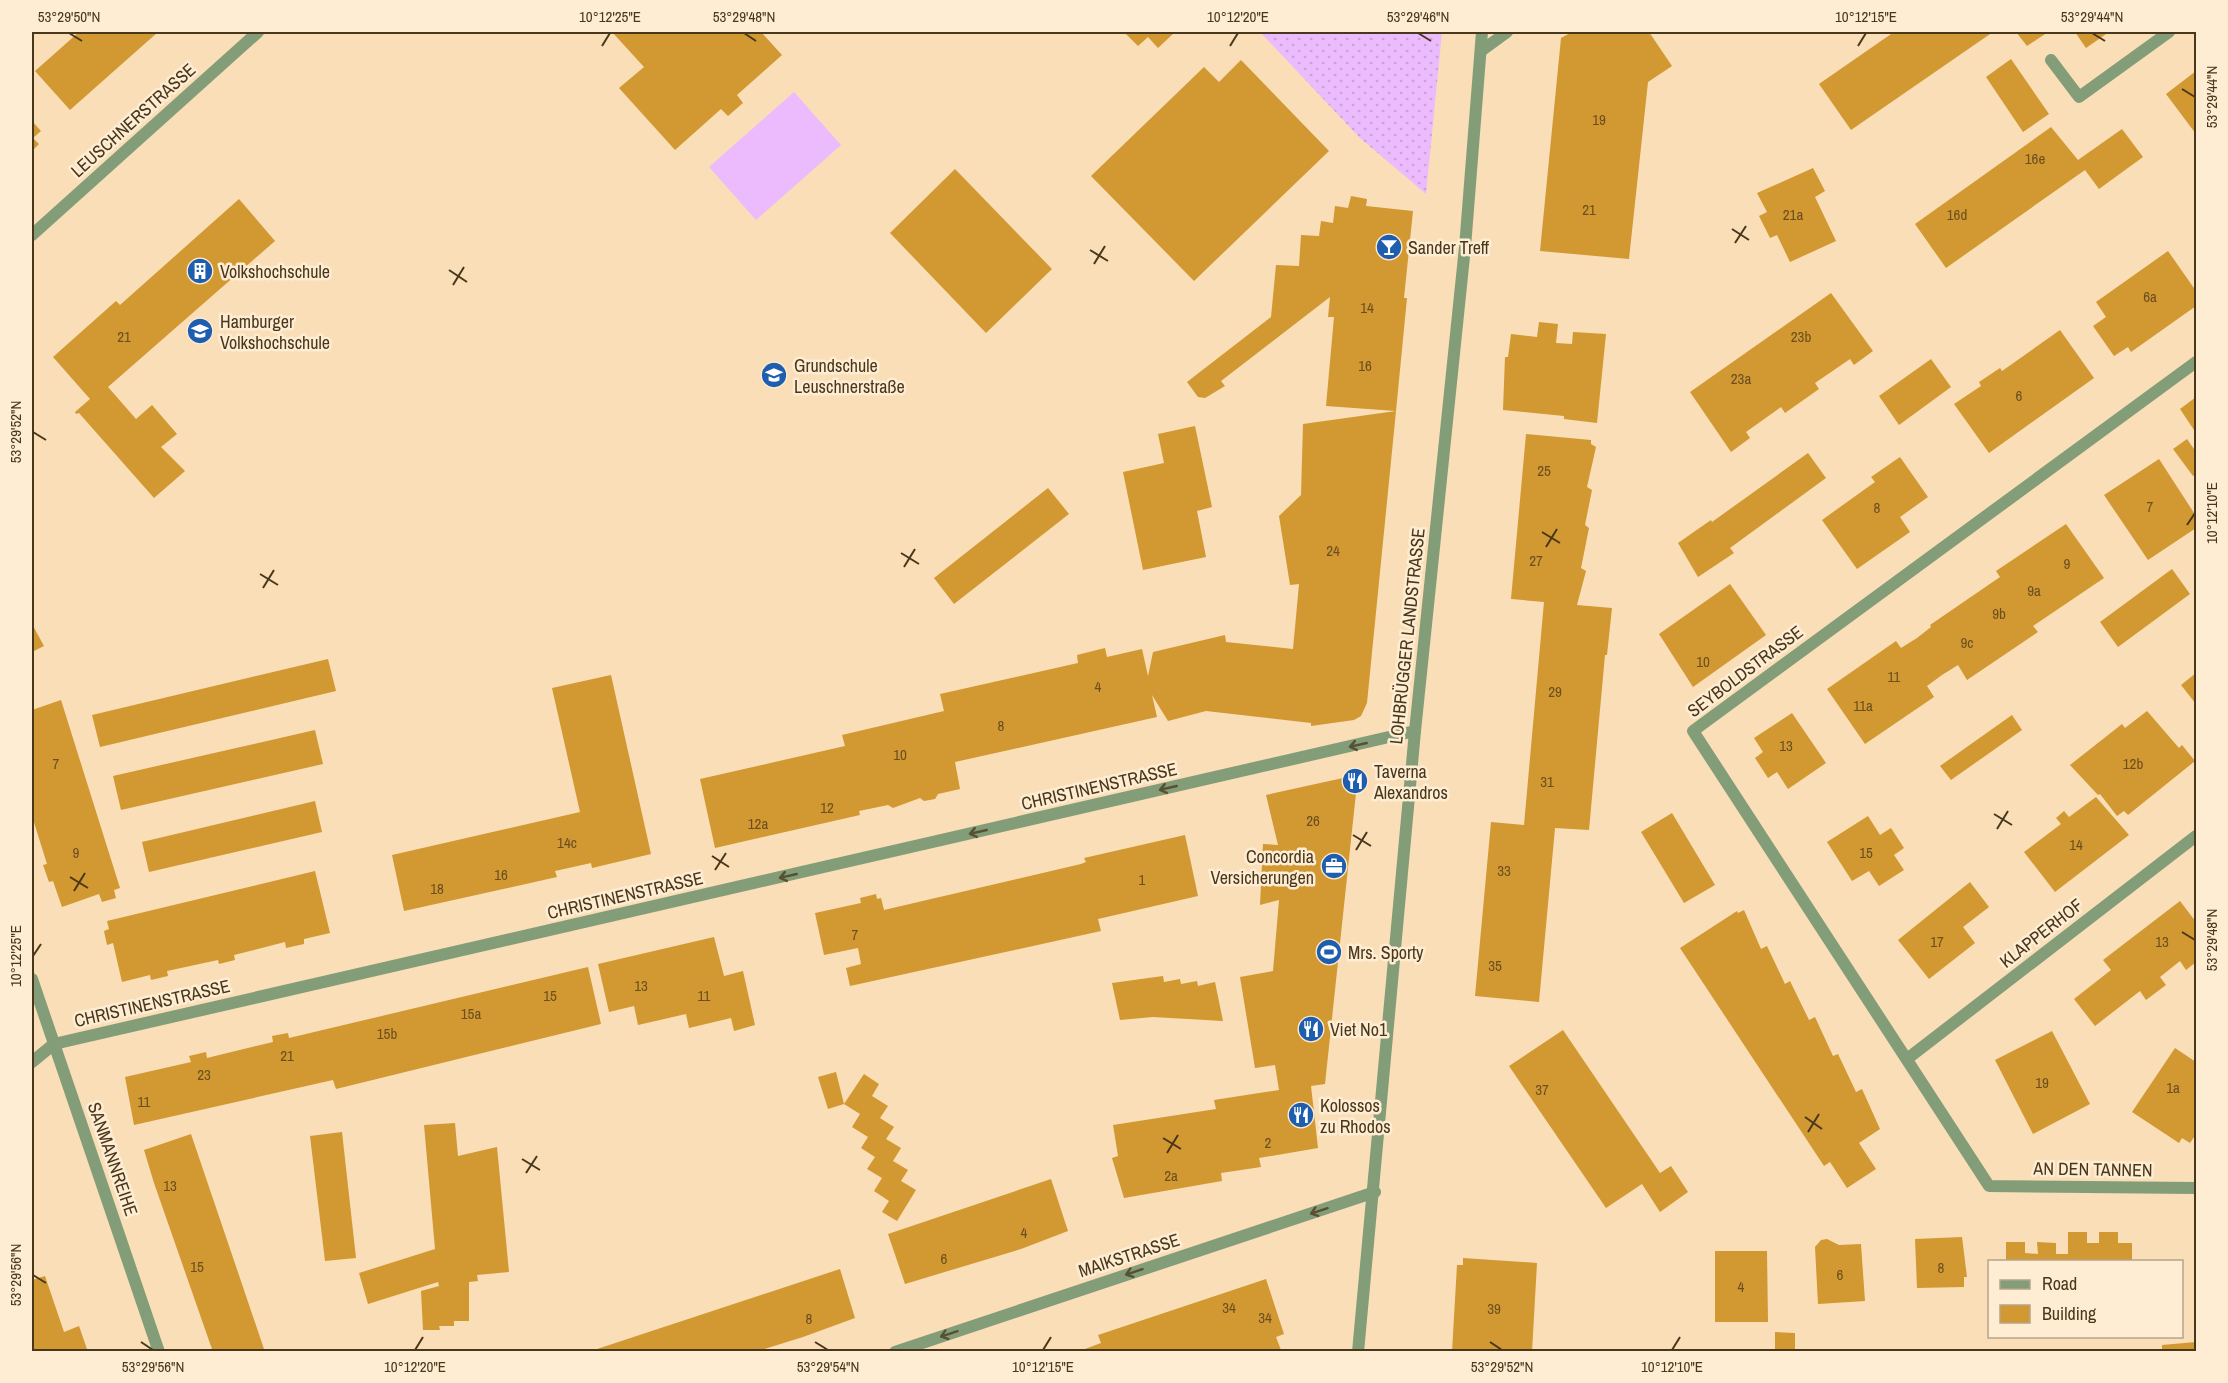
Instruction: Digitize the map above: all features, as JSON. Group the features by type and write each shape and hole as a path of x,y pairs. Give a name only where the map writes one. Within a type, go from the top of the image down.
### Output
{"street":[{"name":"LEUSCHNERSTRASSE","path":"32,236 258,32"},
{"name":"LOHBRÜGGER LANDSTRASSE","path":"1358,1352 1375,1192 1415,731 1464,256 1482,32"},
{"path":"1481,51 1507,32"},
{"path":"2051,60 2079,97 2169,32"},
{"name":"SEYBOLDSTRASSE","path":"1989,1186 1693,730 2196,362"},
{"name":"CHRISTINENSTRASSE","path":"54,1044 1415,731"},
{"name":"KLAPPERHOF","path":"1907,1059 2196,836"},
{"name":"SANMANNREIHE","path":"32,979 159,1352"},
{"path":"32,1062 54,1044"},
{"name":"AN DEN TANNEN","path":"1989,1186 2196,1188"},
{"name":"MAIKSTRASSE","path":"895,1352 1375,1192"}],"shaded area":[{"path":"1260,32 1442,32 1426,194 1360,138"},
{"path":"794,92 841,145 756,220 709,167"}],"building":[{"path":"79,32 158,32 70,110 35,71"},
{"path":"612,32 761,32 782,55 737,95 743,103 728,116 721,109 675,150 619,88 644,67"},
{"path":"1124,32 1175,32 1158,48 1148,37 1138,46"},
{"path":"1572,32 1649,32 1672,66 1648,82 1629,259 1540,251 1561,38"},
{"path":"1894,32 1993,32 1851,130 1819,84"},
{"path":"2016,32 2048,32 2027,46"},
{"path":"2075,32 2109,32 2086,48"},
{"path":"2011,59 2049,114 2023,132 1986,77"},
{"path":"1241,60 1329,151 1194,281 1091,176 1204,67 1219,82"},
{"path":"2196,71 2196,134 2166,94"},
{"path":"32,121 41,131 33,138 39,144 32,151"},
{"path":"2051,127 2078,160 2122,129 2143,157 2099,189 2085,170 1946,268 1915,224"},
{"path":"1813,168 1825,191 1815,197 1836,241 1790,262 1777,235 1770,238 1759,216 1767,212 1757,193"},
{"path":"955,169 1052,269 986,333 890,233"},
{"path":"1351,196 1367,199 1366,206 1413,211 1396,411 1326,406 1334,317 1328,317 1330,297 1221,381 1225,386 1205,398 1198,397 1187,382 1271,317 1276,265 1299,266 1301,235 1319,236 1321,221 1333,223 1335,206 1348,208"},
{"name":"Volkshochschule","path":"239,199 275,241 108,387 136,419 152,405 177,434 161,447 185,471 154,498 79,413 76,414 75,412 90,399 53,357 116,301 120,305"},
{"path":"2168,251 2196,291 2196,306 2131,352 2128,347 2114,356 2093,326 2106,317 2096,302"},
{"path":"1831,293 1873,351 1854,365 1850,359 1815,383 1819,389 1785,413 1781,407 1746,432 1750,438 1731,452 1690,392"},
{"path":"1539,322 1558,324 1556,343 1572,344 1573,332 1606,334 1597,423 1564,419 1564,416 1503,410 1505,357 1508,357 1511,334 1537,337"},
{"path":"2060,330 2094,378 1989,453 1954,404 1981,386 1979,382 2000,368 2002,371"},
{"path":"1931,359 1951,387 1899,425 1879,396"},
{"path":"2196,397 2196,433 2180,409"},
{"path":"1396,411 1367,703 1361,716 1354,720 1311,726 1311,723 1206,711 1168,721 1152,695 1157,717 955,762 960,789 938,794 935,799 924,801 920,798 893,808 888,805 859,811 860,815 715,848 700,779 845,746 842,735 944,711 940,694 1078,663 1077,655 1105,648 1107,657 1142,649 1148,676 1153,652 1225,635 1226,642 1293,649 1299,584 1290,585 1279,516 1301,495 1303,424"},
{"path":"1195,426 1212,507 1197,511 1206,557 1143,570 1123,472 1164,463 1158,434"},
{"path":"1526,434 1591,440 1591,444 1596,447 1587,487 1592,490 1585,525 1589,528 1581,568 1586,571 1577,605 1612,608 1607,655 1605,655 1589,830 1555,828 1539,1002 1475,996 1491,822 1524,825 1544,602 1511,599"},
{"path":"2187,439 2196,452 2196,474 2193,476 2173,449"},
{"path":"1808,453 1826,478 1730,548 1734,553 1698,577 1678,543 1711,520 1712,522"},
{"path":"1900,457 1928,497 1900,517 1910,532 1857,569 1822,520 1875,482 1871,477"},
{"path":"2159,459 2196,516 2196,528 2148,560 2104,495"},
{"path":"1048,488 1069,514 954,604 934,578"},
{"path":"2066,524 2104,578 2033,626 2038,632 1967,680 1958,665 1942,675 1927,686 1934,697 1865,744 1827,689 1896,641 1901,648 1917,638 1931,627 1930,625 2000,577 1996,571"},
{"path":"2172,569 2190,594 2118,647 2100,622"},
{"path":"1730,584 1766,635 1693,687 1659,634"},
{"path":"32,624 44,646 32,652"},
{"path":"328,659 336,691 100,747 92,715"},
{"path":"2196,673 2196,704 2181,685"},
{"path":"611,675 651,854 592,868 591,863 555,871 557,877 404,911 392,855 580,812 552,688"},
{"path":"61,700 120,888 114,890 116,898 102,902 99,894 62,907 53,881 49,882 43,865 47,864 32,816 32,710"},
{"path":"2147,711 2179,748 2182,745 2195,761 2128,815 2124,811 2117,816 2100,794 2098,795 2070,765 2122,724 2125,728"},
{"path":"1792,713 1826,763 1788,789 1777,772 1768,778 1755,758 1763,752 1754,738"},
{"path":"2012,715 2022,730 1951,780 1940,766"},
{"path":"315,730 323,764 121,810 113,776"},
{"path":"1343,778 1356,793 1325,1084 1311,1086 1318,1148 1259,1158 1261,1167 1221,1173 1222,1181 1124,1198 1112,1158 1118,1156 1113,1125 1216,1109 1214,1100 1279,1090 1275,1065 1255,1068 1240,977 1273,971 1279,900 1260,905 1263,844 1278,845 1266,795"},
{"path":"2096,797 2129,835 2055,892 2024,852 2061,824 2056,818 2064,811 2069,817"},
{"path":"315,801 322,832 149,872 142,842"},
{"path":"1672,813 1715,885 1684,903 1641,832"},
{"path":"1868,816 1880,835 1891,828 1904,848 1894,855 1904,870 1879,886 1869,871 1852,881 1827,842"},
{"path":"1185,835 1198,896 1098,919 1101,931 850,986 846,968 861,964 858,948 824,955 815,913 861,903 860,898 876,894 877,899 881,898 884,910 1081,864 1086,862 1084,858"},
{"path":"315,871 330,933 304,939 304,944 286,948 285,942 234,955 235,960 219,964 218,960 167,971 168,976 151,980 150,975 122,982 113,943 107,945 104,931 109,929 107,921"},
{"path":"1970,882 1989,907 1963,927 1975,943 1929,979 1898,940"},
{"path":"2180,901 2196,922 2196,962 2186,970 2180,961 2160,977 2166,985 2146,1000 2140,991 2095,1026 2074,999 2111,970 2103,960"},
{"path":"1744,910 1761,949 1767,946 1785,984 1790,981 1809,1020 1815,1017 1833,1056 1838,1054 1856,1092 1862,1089 1880,1129 1859,1143 1876,1169 1847,1188 1830,1162 1824,1166 1680,948 1737,911 1738,913"},
{"path":"714,937 724,976 743,971 755,1025 734,1031 731,1018 689,1028 686,1014 638,1025 634,1006 609,1012 598,964"},
{"path":"588,967 601,1024 336,1089 333,1080 134,1125 125,1077 191,1062 189,1056 206,1052 207,1058 273,1042 272,1036 288,1033 289,1038"},
{"path":"1163,976 1164,982 1180,979 1181,984 1197,981 1198,986 1215,982 1223,1021 1153,1017 1120,1020 1112,983"},
{"path":"1563,1030 1660,1173 1671,1166 1688,1192 1660,1212 1642,1184 1606,1208 1509,1066"},
{"path":"2052,1031 2090,1104 2033,1134 1995,1060"},
{"path":"2175,1048 2196,1062 2196,1134 2190,1143 2182,1138 2179,1143 2132,1112"},
{"path":"836,1072 844,1104 828,1109 818,1077"},
{"path":"864,1074 879,1084 872,1096 888,1106 880,1118 894,1127 886,1139 901,1148 893,1161 908,1170 901,1181 916,1190 897,1221 882,1212 889,1201 874,1191 882,1178 867,1169 875,1157 861,1148 868,1137 852,1127 860,1114 844,1104"},
{"path":"455,1123 458,1156 497,1147 509,1272 477,1275 478,1281 469,1282 469,1321 454,1321 454,1326 439,1326 440,1330 423,1330 421,1291 439,1286 438,1282 368,1304 359,1273 435,1249 424,1125"},
{"path":"342,1132 356,1258 325,1261 310,1136"},
{"path":"191,1134 265,1352 213,1352 154,1183 144,1150"},
{"path":"1051,1179 1068,1231 1021,1249 905,1284 888,1234"},
{"path":"2068,1232 2087,1232 2087,1243 2099,1243 2099,1232 2118,1232 2118,1243 2132,1243 2132,1260 2006,1260 2006,1242 2025,1242 2025,1253 2038,1254 2037,1242 2056,1243 2056,1254 2068,1254"},
{"path":"1962,1237 1967,1277 1964,1277 1964,1287 1917,1288 1915,1239"},
{"path":"1827,1239 1839,1245 1861,1244 1865,1301 1818,1304 1815,1247 1821,1240"},
{"path":"1715,1251 1767,1251 1768,1322 1715,1322"},
{"path":"1463,1258 1537,1263 1532,1352 1452,1352 1457,1265 1463,1265"},
{"path":"840,1269 855,1318 803,1337 755,1352 588,1352"},
{"path":"45,1276 64,1332 79,1326 88,1352 32,1352 32,1280"},
{"path":"1266,1279 1284,1334 1276,1337 1281,1350 1278,1352 1077,1352 1101,1343 1098,1335"},
{"path":"1775,1332 1795,1333 1795,1352 1775,1352"},
{"path":"2196,1342 2196,1352 2162,1352 2162,1345"}],"place":[{"name":"Sander Treff","path":"1389,247"},
{"name":"Volkshochschule","path":"200,271"},
{"name":"Hamburger Volkshochschule","path":"200,331"},
{"name":"Grundschule Leuschnerstraße","path":"774,375"},
{"name":"Taverna Alexandros","path":"1355,781"},
{"name":"Concordia Versicherungen","path":"1334,866"},
{"name":"Mrs. Sporty","path":"1329,952"},
{"name":"Viet No1","path":"1311,1029"},
{"name":"Kolossos zu Rhodos","path":"1301,1115"}]}
